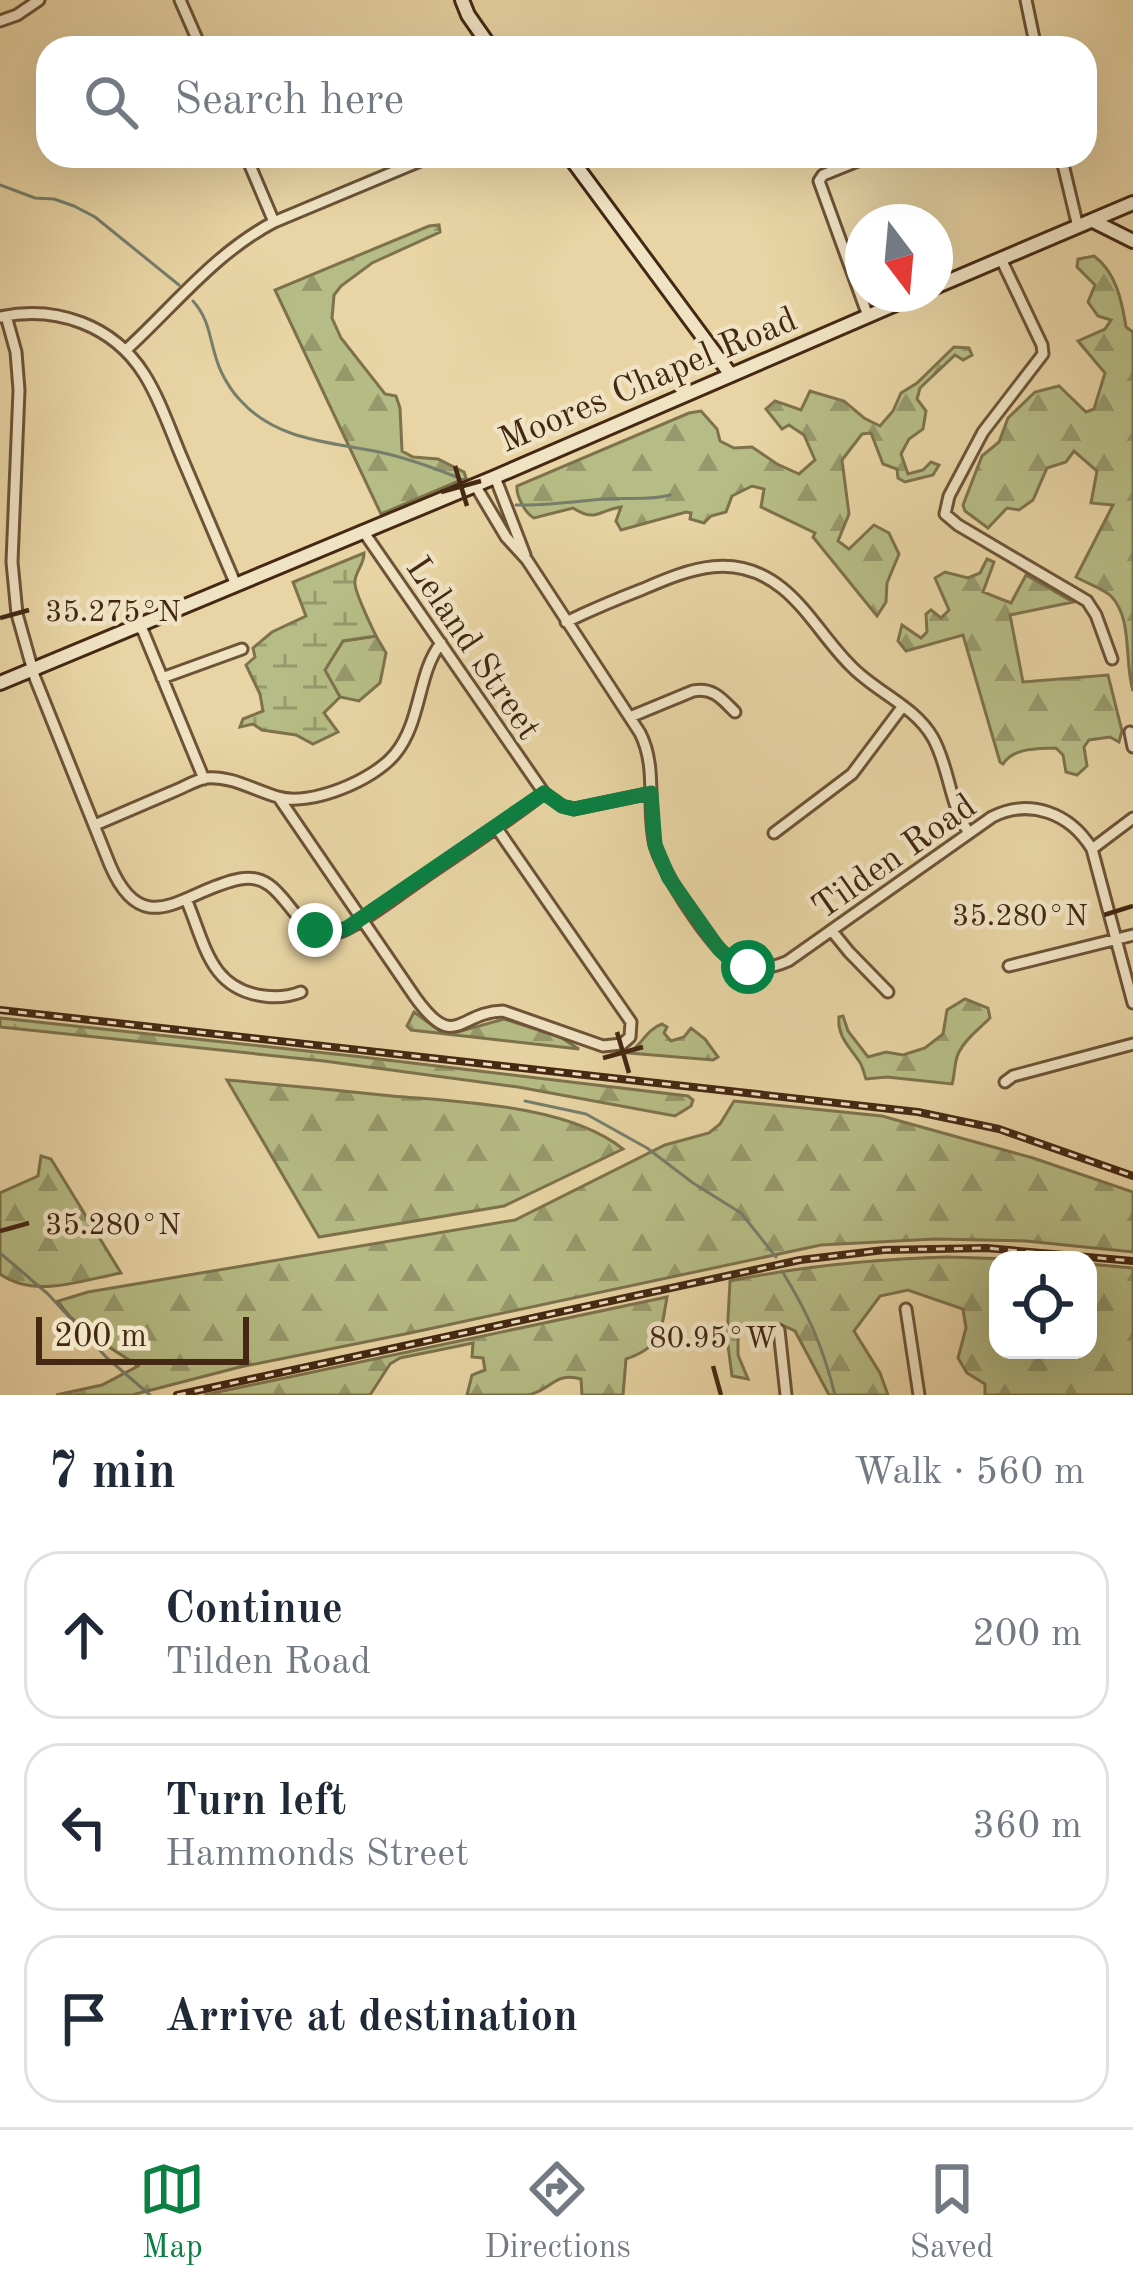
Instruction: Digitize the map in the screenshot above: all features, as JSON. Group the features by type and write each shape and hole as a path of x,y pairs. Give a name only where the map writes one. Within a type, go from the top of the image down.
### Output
{"main road":[{"path":"462,0 482,36"},
{"path":"578,168 731,375"},
{"path":"953,279 1133,203"},
{"path":"1112,212 1131,240"},
{"path":"1093,221 1131,240"},
{"name":"Moores Chapel Road","path":"0,683 877,312"}],"street":[{"path":"0,21 40,0"},
{"path":"180,0 193,36"},
{"path":"1026,0 1034,36"},
{"path":"251,168 274,222"},
{"path":"126,350 223,255 274,222 401,168"},
{"path":"840,168 819,181 868,316"},
{"path":"1064,168 1078,227"},
{"path":"1001,259 1043,354 982,432 949,496 945,514 1087,601 1112,659"},
{"path":"236,585 152,389 126,350 103,333 67,317 40,313 3,317 16,352 19,390 6,556 17,614 32,669 118,884 135,902 155,908 252,878 269,884 320,933 342,931 544,793 574,809 651,793"},
{"name":"Tilden Road","path":"495,477 527,560"},
{"name":"Tilden Road","path":"475,485 648,750 652,829 661,862 726,956 748,967 777,966 998,814 1032,809 1063,818 1092,849"},
{"name":"Leland Street","path":"363,531 544,793"},
{"path":"566,622 683,572 710,566 743,569 764,577 785,591 856,671 924,725 935,743 954,808 969,833"},
{"path":"138,626 204,779"},
{"path":"95,825 204,779 260,789 279,798 340,790 371,775 389,761 409,732 441,643"},
{"path":"162,678 242,649"},
{"path":"629,717 703,689 735,712"},
{"path":"774,833 852,774 903,706"},
{"path":"1130,732 1133,747"},
{"path":"279,798 424,1010 440,1024 458,1026 502,1011 603,1046 627,1040 631,1022 496,827"},
{"path":"1133,818 1092,849 1133,1004"},
{"path":"186,899 217,972 227,983 241,992 270,997 301,992"},
{"path":"832,931 888,992"},
{"path":"1010,967 1133,935"},
{"path":"1005,1082 1133,1043"},
{"path":"906,1309 919,1395"},
{"path":"779,1330 786,1395"}],"green space":[{"path":"439,225 440,232 372,263 334,295 332,318 341,338 385,394 396,396 402,451 438,459 464,472 466,478 381,514 275,290"},
{"path":"1094,256 1113,279 1126,327 1133,332 1133,691 1118,605 1107,593 1076,577 1113,505 1091,503 1097,471 1074,451 1066,462 1047,468 1033,500 1019,510 1007,508 988,528 963,505 982,456 999,442 1008,418 1035,392 1059,386 1086,412 1094,409 1105,373 1078,341 1105,329 1111,320 1098,316 1088,302 1095,285 1077,267 1078,259"},
{"path":"954,347 969,348 972,355 963,360 955,355 920,388 917,399 926,411 923,429 909,439 901,454 908,474 931,462 939,465 933,475 905,482 898,478 897,469 883,464 871,433 862,434 842,460 849,514 838,541 849,549 874,525 889,533 899,554 887,583 886,602 877,616 813,537 815,533 761,507 764,489 752,486 732,496 726,512 704,523 690,519 691,513 686,512 621,530 616,521 621,507 592,515 573,508 534,518 520,499 517,486 701,411 717,429 720,441 734,448 752,447 799,474 815,460 804,435 789,425 782,429 766,409 775,401 801,410 810,391 844,401 880,426 901,393"},
{"path":"364,553 355,585 376,636 343,641 325,670 340,697 324,713 338,732 313,744 253,724 240,727 243,719 263,711 246,665 255,657 253,648 272,632 306,616 293,582"},
{"path":"987,559 994,562 983,592 1011,603 1026,575 1073,602 1010,615 1023,682 1108,675 1122,731 1119,742 1110,737 1089,740 1084,747 1087,766 1077,775 1066,772 1063,755 1056,748 1020,752 1000,762 963,635 906,651 898,641 902,625 921,638 927,632 926,614 931,610 941,618 949,610 935,578 945,572 968,578 980,573"},
{"path":"376,636 386,653 380,683 359,701 340,697 324,671 343,641"},
{"path":"965,999 988,1008 990,1018 962,1047 952,1084 866,1079 840,1030 839,1017 843,1016 868,1057 886,1052 903,1055 925,1048 943,1034 947,1010"},
{"path":"414,1012 440,1031 454,1033 504,1019 560,1037 579,1049 411,1030 407,1026"},
{"path":"0,1018 362,1057 693,1100 675,1116 518,1087 324,1061 0,1027"},
{"path":"662,1024 671,1041 684,1037 691,1028 718,1057 628,1053"},
{"path":"227,1080 513,1108 574,1123 623,1149 504,1206 319,1237"},
{"path":"734,1101 882,1116 1133,1192 1133,1252 1026,1241 935,1239 821,1245 240,1367 132,1395 56,1395 102,1385 138,1366 84,1329 58,1301 88,1292 515,1220 665,1145 709,1133"},
{"path":"41,1156 51,1159 121,1273 43,1287 0,1274 0,1193 38,1176"},
{"path":"989,1258 989,1359 1097,1359 1097,1265 1133,1268 1133,1395 985,1395 985,1384 967,1373 958,1358 966,1328 963,1309 908,1290 880,1296 854,1331 888,1395 829,1395 795,1331 784,1326 738,1328 738,1355 748,1379 732,1376 727,1338 730,1281 893,1259"},
{"path":"667,1297 658,1336 647,1349 626,1359 623,1395 582,1395 581,1379 572,1377 527,1395 467,1395 472,1375 485,1370 483,1358 472,1357 473,1343 400,1358 390,1364 370,1395 204,1395"}],"waterway":[{"path":"0,185 35,198 54,199 95,217 179,285"},
{"path":"193,301 206,322 224,377 256,415 291,433 397,456 459,478"},
{"path":"516,505 670,495"},
{"path":"525,1101 586,1114 647,1148 741,1213 776,1257"},
{"path":"0,1253 150,1395"},
{"path":"782,1271 814,1331 835,1395"}],"railway":[{"path":"0,1010 918,1112 999,1129 1133,1176"},
{"path":"177,1395 800,1260 884,1250 986,1248 1133,1261"}],"route":[{"path":"315,930 327,934 347,928 544,793 574,809 651,793 655,845 669,878 719,949 748,967"}]}
